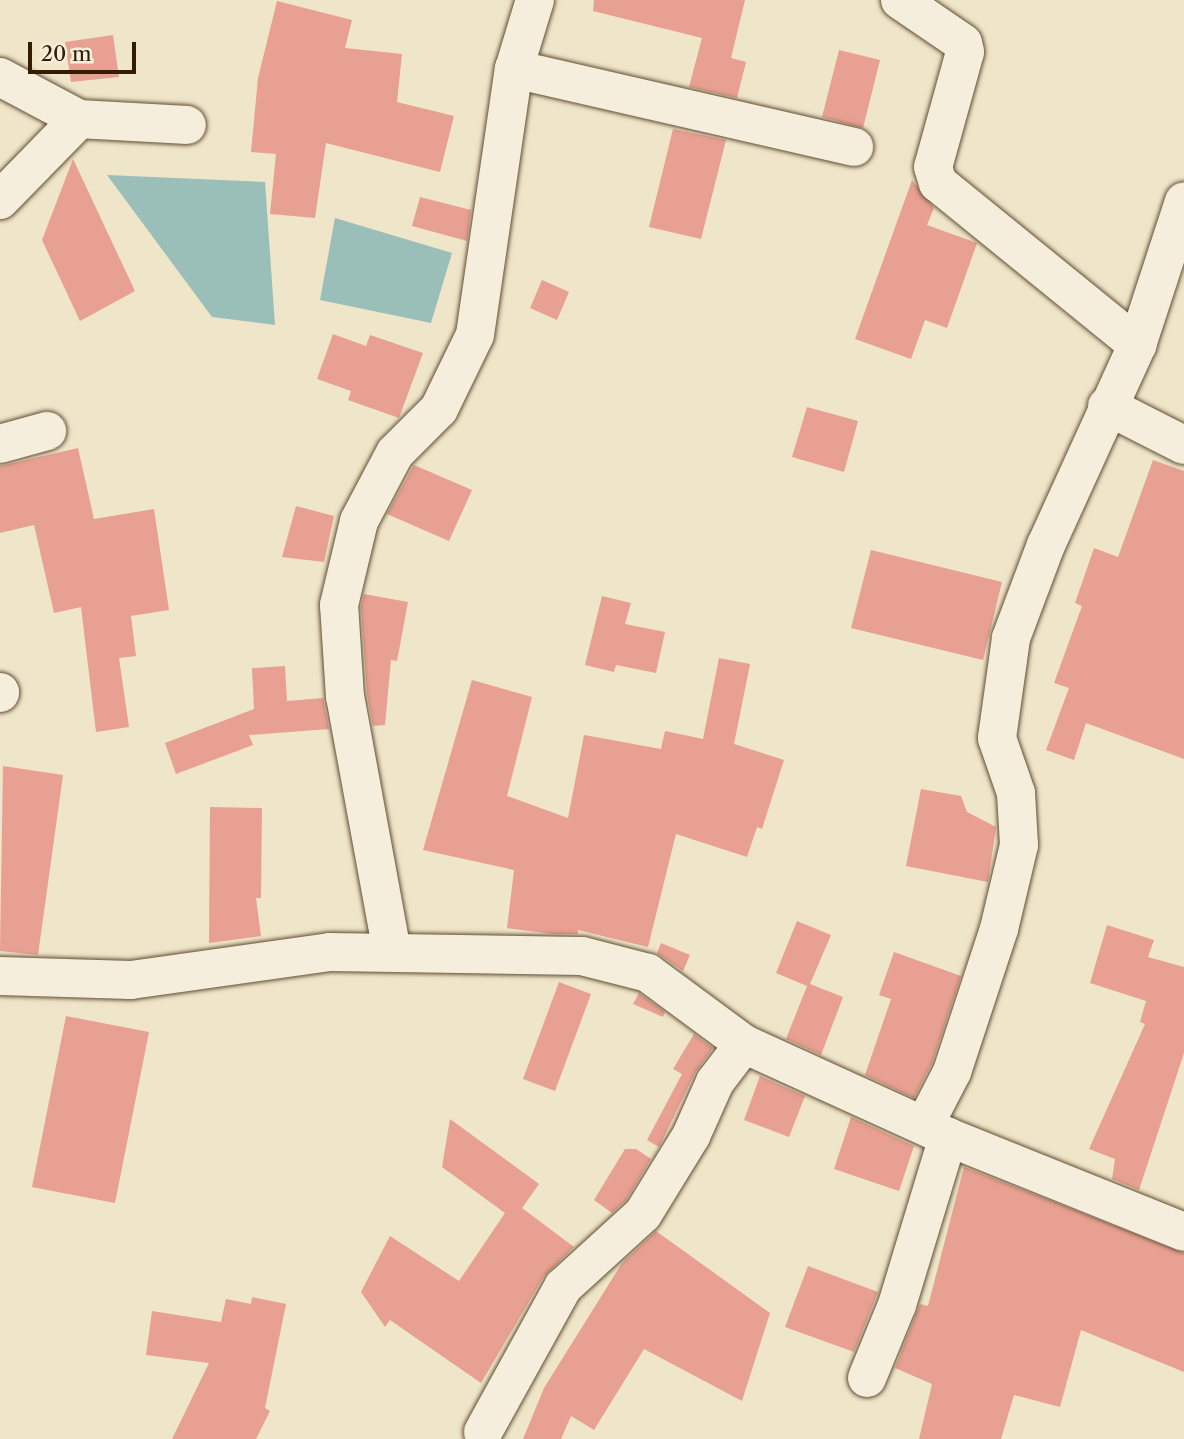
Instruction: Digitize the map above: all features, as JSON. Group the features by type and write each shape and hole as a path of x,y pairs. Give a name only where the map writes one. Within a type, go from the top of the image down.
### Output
{"street":[{"path":"392,952 345,697 339,605 359,521 394,453 439,409 475,335 514,69 535,0"},
{"path":"900,0 963,43 965,52 933,167 937,183 1137,345"},
{"path":"514,69 855,147"},
{"path":"0,77 79,119 187,125"},
{"path":"0,200 79,119"},
{"path":"867,1378 897,1305 952,1072 999,929 1019,845 1016,793 997,738 1011,638 1107,406 1137,345 1184,201"},
{"path":"1107,406 1184,445"},
{"path":"0,444 47,431"},
{"path":"0,976 131,980 330,952 582,956 648,972 744,1044 937,1130 1184,1232"},
{"path":"483,1432 563,1287 643,1214 691,1136 715,1082 744,1044"}],"water":[{"path":"107,175 265,182 275,325 212,317"},
{"path":"335,218 452,253 431,323 320,300"}],"building":[{"path":"594,0 745,0 731,58 746,62 737,98 689,87 702,38 593,11"},
{"path":"277,1 352,20 345,48 402,54 397,102 454,116 440,172 326,143 315,218 270,214 276,154 251,152 258,78"},
{"path":"113,35 119,77 71,82 65,42"},
{"path":"839,50 880,60 863,128 822,117"},
{"path":"673,129 726,140 701,239 649,227"},
{"path":"73,159 135,291 80,321 42,240"},
{"path":"912,180 934,208 927,225 977,243 947,328 925,320 911,359 855,339"},
{"path":"420,197 471,210 467,241 412,226"},
{"path":"542,280 569,292 557,320 530,308"},
{"path":"333,334 366,346 370,335 423,353 399,418 348,400 351,391 317,379"},
{"path":"807,407 858,421 844,472 792,457"},
{"path":"78,448 94,519 154,509 169,610 131,616 136,656 119,658 129,727 96,732 81,607 54,613 34,525 0,533 0,466"},
{"path":"1153,460 1184,471 1184,759 1086,723 1074,760 1046,750 1069,688 1054,683 1082,606 1075,603 1094,548 1118,557"},
{"path":"414,465 472,490 449,541 387,514"},
{"path":"296,506 334,516 324,562 282,557"},
{"path":"871,550 1002,582 983,660 851,628"},
{"path":"364,594 408,602 397,661 391,660 385,725 373,726 367,694 361,607"},
{"path":"602,596 631,603 625,624 665,632 656,673 616,665 614,672 585,665"},
{"path":"719,658 750,664 734,744 784,760 762,829 757,827 747,857 676,834 648,947 578,930 578,934 553,934 507,928 514,870 423,850 472,680 532,697 507,796 568,818 584,735 661,749 665,731 703,739"},
{"path":"285,666 287,701 323,698 329,729 249,735 253,745 176,774 165,743 254,709 252,668"},
{"path":"3,766 63,775 38,955 0,951"},
{"path":"921,789 961,796 967,812 996,827 988,882 906,866"},
{"path":"210,807 262,808 261,898 256,898 261,936 209,943"},
{"path":"797,921 831,935 810,984 843,997 821,1055 786,1039 807,986 776,973"},
{"path":"1107,925 1154,940 1148,957 1184,967 1184,1053 1139,1190 1112,1179 1115,1159 1089,1149 1145,1024 1140,1022 1146,1001 1090,983"},
{"path":"661,943 690,955 683,971 657,953"},
{"path":"894,952 961,976 932,1063 914,1098 865,1075 891,999 879,995"},
{"path":"559,982 591,994 555,1091 523,1079"},
{"path":"639,993 665,1012 663,1017 633,1004"},
{"path":"66,1016 149,1032 115,1203 32,1187"},
{"path":"694,1034 713,1048 695,1073 659,1147 647,1140 682,1074 673,1069"},
{"path":"760,1076 805,1096 789,1137 744,1120"},
{"path":"851,1117 914,1146 899,1191 834,1169"},
{"path":"450,1119 539,1184 522,1208 574,1247 544,1276 481,1383 390,1320 385,1327 361,1292 390,1236 459,1281 505,1213 442,1167"},
{"path":"625,1149 636,1149 651,1159 626,1200 612,1213 594,1200"},
{"path":"964,1167 1184,1253 1184,1372 1081,1330 1060,1407 1014,1395 1001,1439 919,1439 932,1384 895,1368 920,1304 928,1306"},
{"path":"656,1231 770,1313 742,1401 644,1349 594,1430 571,1416 561,1439 523,1439 544,1388 622,1263"},
{"path":"808,1266 878,1292 854,1352 785,1327"},
{"path":"252,1297 286,1304 265,1408 270,1411 256,1439 172,1439 209,1363 146,1355 152,1311 221,1322 226,1299 251,1304"}]}
